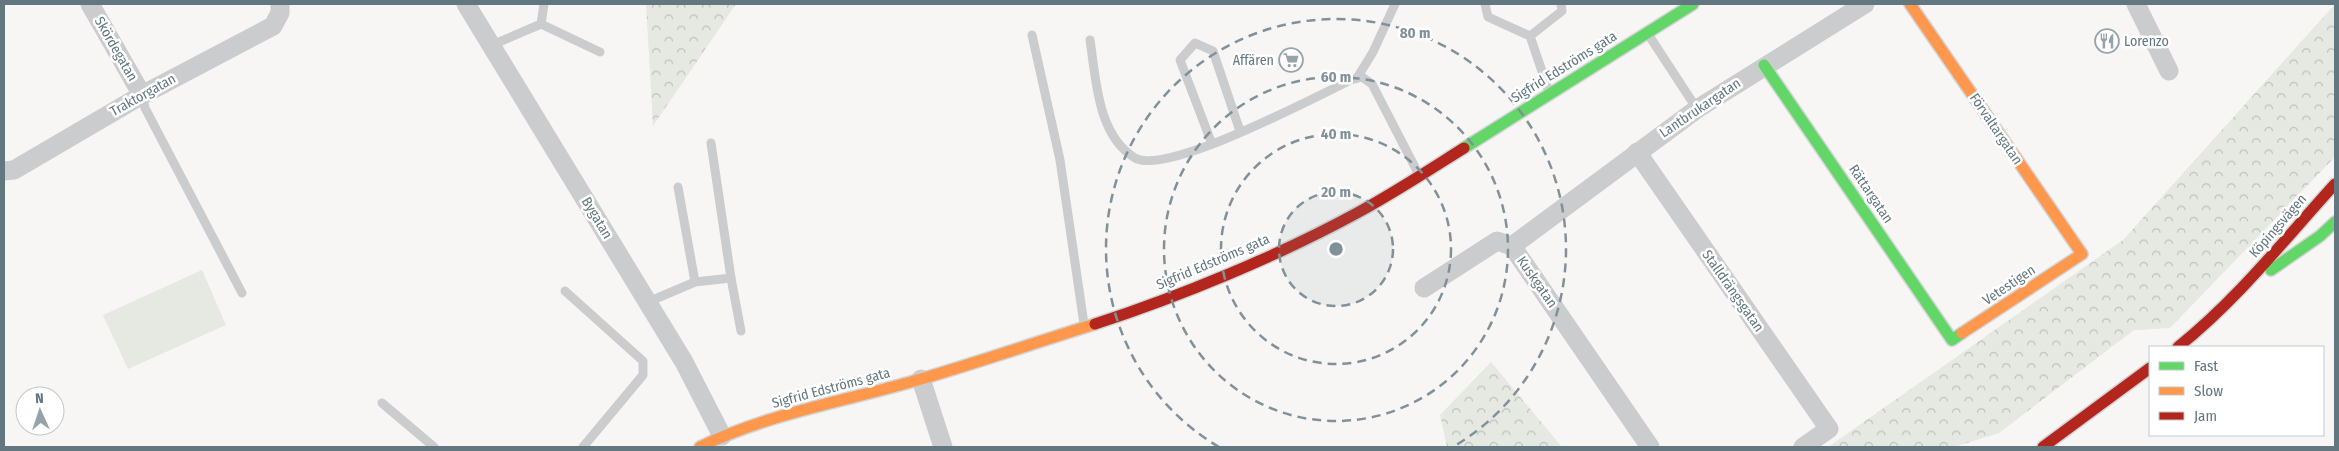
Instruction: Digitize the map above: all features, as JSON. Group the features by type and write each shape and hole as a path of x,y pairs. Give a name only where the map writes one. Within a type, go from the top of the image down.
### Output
{"street":[{"name":"Skördegatan","path":"90,4 142,95"},
{"name":"Bygatan","path":"466,4 684,362 722,436"},
{"name":"Sigfrid Edströms gata","path":"700,447 722,436 768,420 921,379 1084,327 1167,298 1298,242 1357,213 1419,176 1693,4"},
{"path":"1764,65 1865,4"},
{"name":"Förvaltargatan","path":"1910,4 2082,254"},
{"path":"2136,4 2170,71"},
{"name":"Traktorgatan","path":"4,171 14,170 142,95 273,26 280,9"},
{"name":"Lantbrukargatan","path":"1637,152 1697,109 1764,65"},
{"name":"Rättargatan","path":"1764,65 1952,340"},
{"name":"Kuskgatan","path":"1637,152 1512,246 1650,447"},
{"name":"Stalldrängsgatan","path":"1637,152 1829,429 1803,447"},
{"name":"Köpingsvägen","path":"2244,288 2303,218 2335,184"},
{"name":"Köpingsvägen","path":"2179,346 2244,288 2320,236 2335,222"},
{"path":"1424,288 1497,241 1512,246"},
{"name":"Vetestigen","path":"1952,340 2082,254"},
{"path":"2043,447 2149,369"},
{"path":"921,379 943,447"}],"lane":[{"path":"540,24 544,4"},
{"path":"1357,78 1373,52 1395,4"},
{"path":"1485,4 1488,17 1530,36 1550,94"},
{"path":"1530,36 1562,10 1561,4"},
{"path":"492,45 540,24 600,52"},
{"path":"1648,33 1697,109"},
{"path":"1032,35 1060,160 1084,327"},
{"path":"1090,40 1100,102 1106,121 1126,149 1137,158 1150,161 1167,159 1212,144 1357,78 1367,79 1372,84 1419,176"},
{"path":"1212,144 1180,60 1195,43 1213,51 1240,131"},
{"path":"142,95 145,108 242,293"},
{"path":"710,143 741,331"},
{"path":"678,187 695,282"},
{"path":"648,302 695,282 731,278"},
{"path":"565,291 643,361 643,375 583,447"},
{"path":"382,403 434,447"}],"green space":[{"path":"646,4 736,4 653,126"},
{"path":"2335,4 2335,157 2170,328 2134,330 1999,433 1954,447 1828,447 2123,240"},
{"path":"202,270 226,325 128,369 103,315"},
{"path":"1491,362 1562,447 1447,447 1440,415"}],"traffic: fast":[{"path":"1464,148 1693,4"},
{"path":"1764,65 1952,340 1962,333"},
{"path":"2271,270 2320,236 2335,222"}],"traffic: slow":[{"path":"1910,4 2082,254 1962,333"},
{"path":"700,447 726,435 781,416 921,379 1095,324"}],"traffic: jam":[{"path":"1095,324 1195,288 1295,245 1371,205 1464,148"},
{"path":"2179,346 2200,329 2241,289 2335,184"},
{"path":"2043,447 2149,369"}],"place":[{"name":"Lorenzo","path":"2107,41"},
{"name":"Affären","path":"1291,60"}]}
